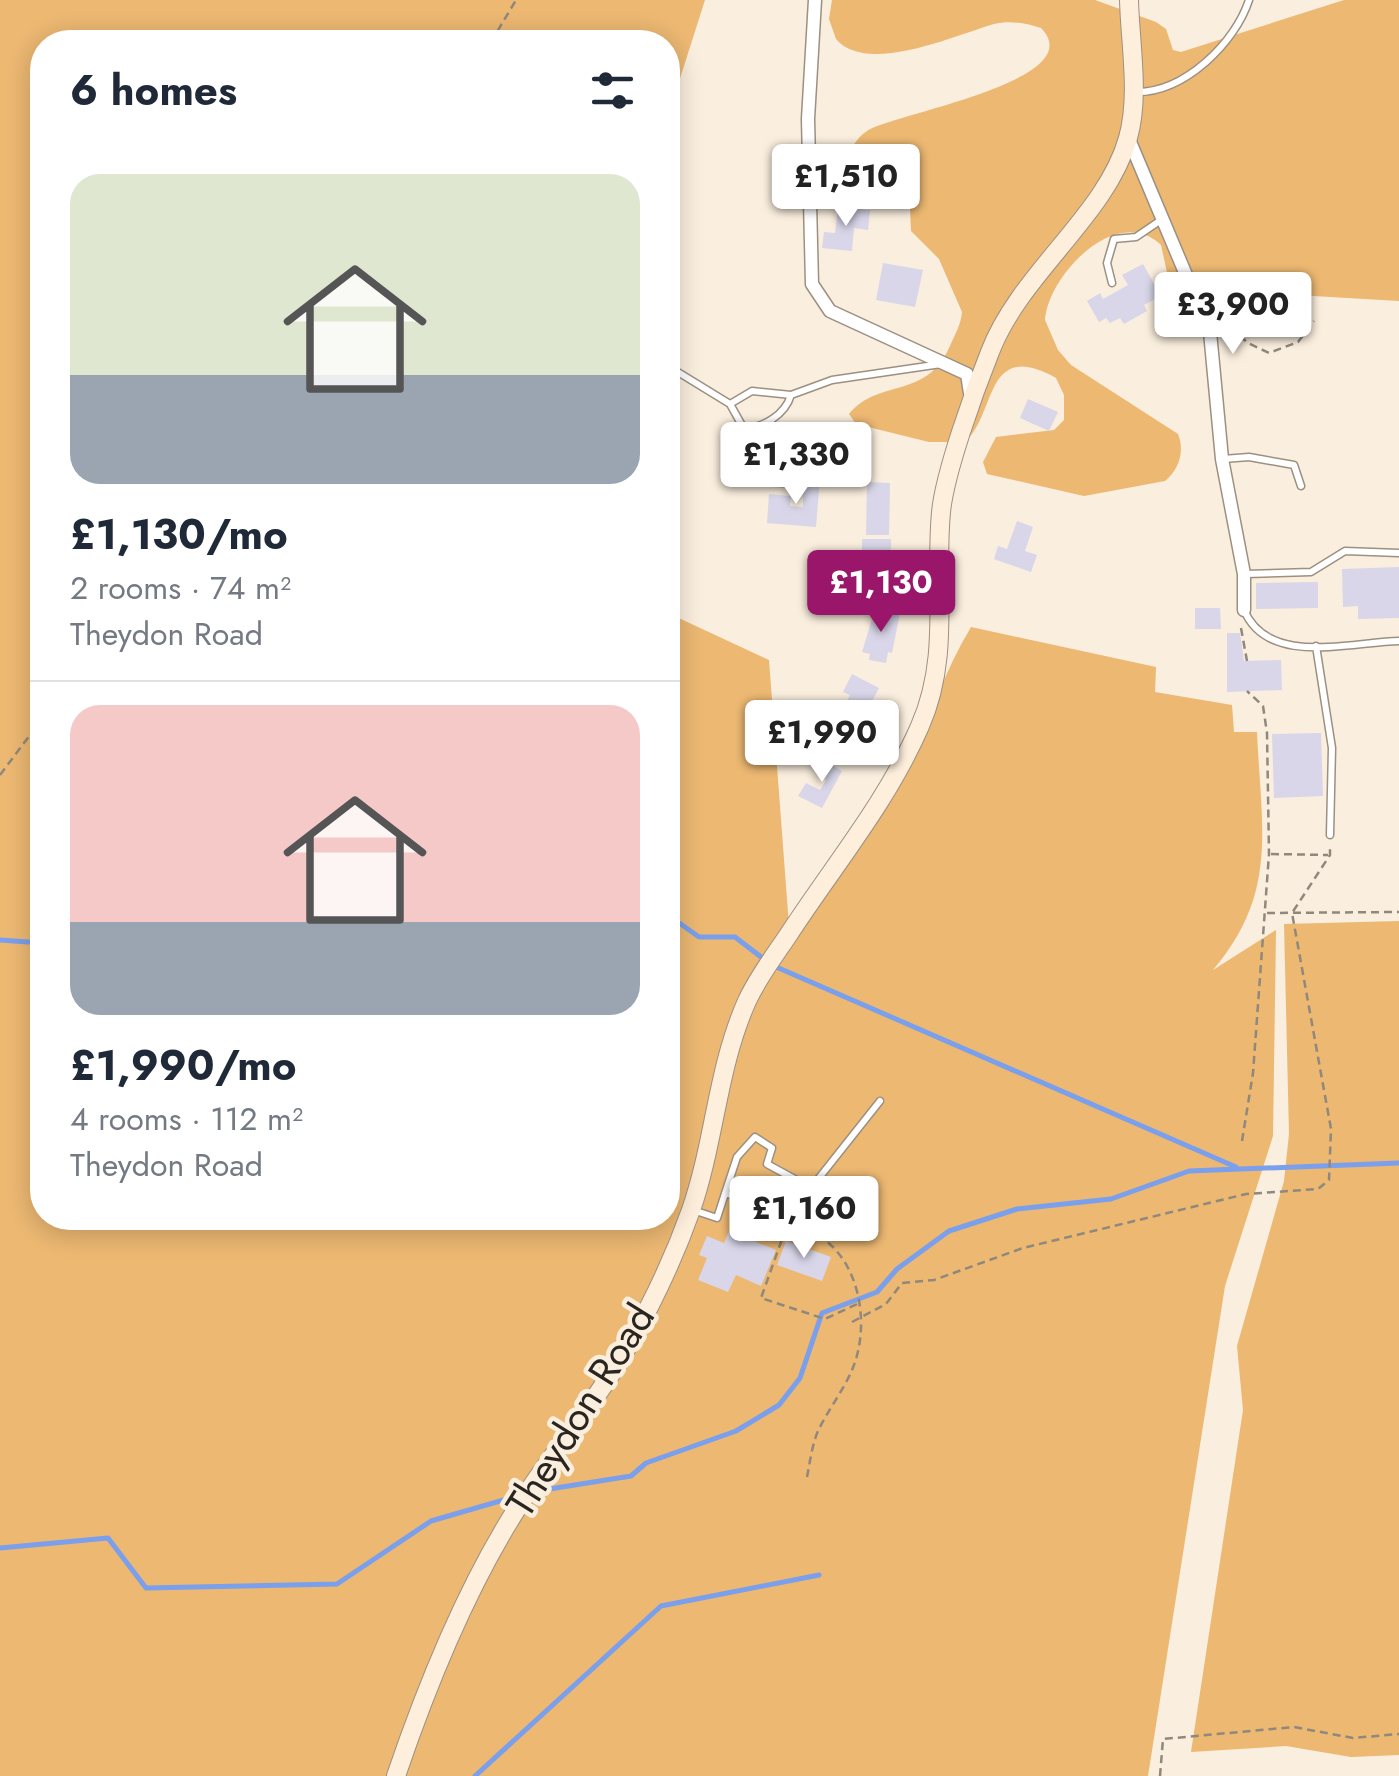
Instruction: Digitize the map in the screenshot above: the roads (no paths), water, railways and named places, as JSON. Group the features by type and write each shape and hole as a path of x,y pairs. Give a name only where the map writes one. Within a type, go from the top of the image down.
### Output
{"street":[{"path":"815,0 808,118 812,284 830,311 967,374 971,382 970,415"},
{"name":"Theydon Road","path":"396,1776 459,1620 516,1510 628,1345 692,1209 721,1076 749,995 838,858 862,832 920,725 932,692 942,628 938,564 942,506 990,349 1043,262 1098,197 1128,137 1130,0"},
{"path":"1128,137 1210,332 1222,459 1244,574 1244,610"}],"lane":[{"path":"1131,92 1150,92 1172,84 1211,58 1244,16 1249,0"},
{"path":"1112,284 1107,262 1114,239 1136,237 1164,217"},
{"path":"730,404 752,391 792,395 832,380 946,364"},
{"path":"680,373 730,404 744,429 763,427 788,406 792,395"},
{"path":"763,427 762,448 772,481"},
{"path":"1222,459 1249,457 1294,465 1300,486"},
{"path":"753,482 790,483"},
{"path":"1244,574 1311,572 1345,550 1399,553"},
{"path":"1244,610 1252,627 1278,644 1399,641"},
{"path":"1316,646 1332,748 1330,836"},
{"path":"793,1218 811,1188 880,1101"},
{"path":"692,1209 717,1218 737,1157 756,1137 772,1148 767,1164 811,1188"},
{"path":"725,1192 822,1229 838,1190"}],"waterway":[{"path":"680,924 699,937 735,937 765,960"},
{"path":"0,940 30,942"},
{"path":"774,966 1236,1167"},
{"path":"537,1491 631,1476 646,1463 736,1431 779,1405 800,1378 822,1313 877,1292 897,1269 949,1231 1017,1209 1111,1199 1189,1171 1399,1163"},
{"path":"0,1548 108,1538 146,1588 337,1584 431,1521 517,1496"},
{"path":"475,1776 661,1606 819,1575"}]}
